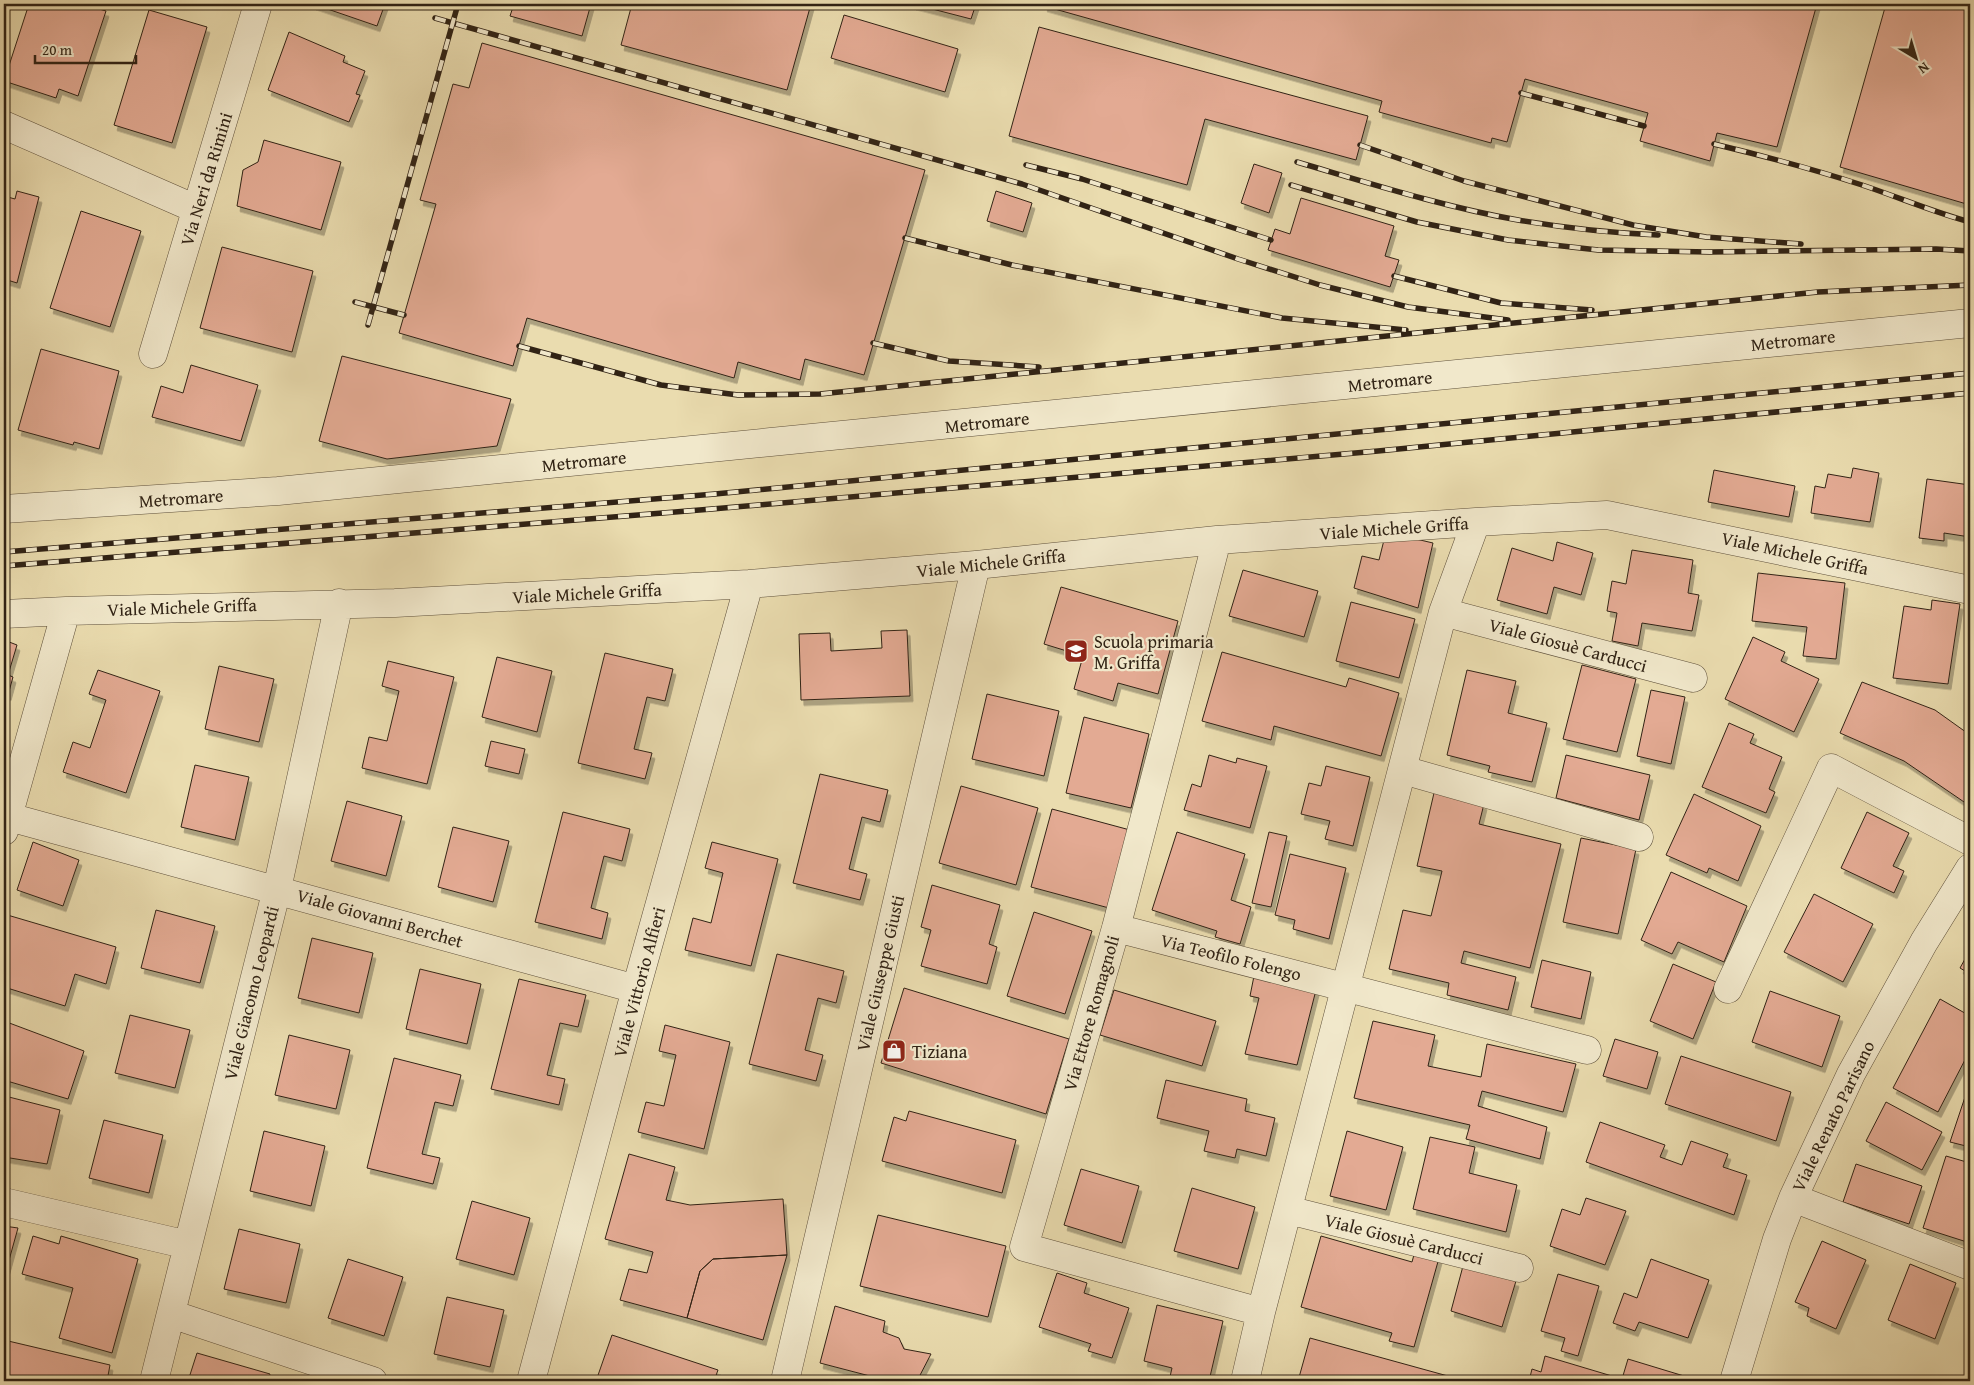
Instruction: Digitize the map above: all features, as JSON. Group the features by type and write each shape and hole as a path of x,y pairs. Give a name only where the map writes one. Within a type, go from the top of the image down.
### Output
{"street":[{"name":"Via Neri da Rimini","path":"153,354 258,4"},
{"path":"4,124 196,209"},
{"name":"Metromare","path":"4,509 288,490 1970,322"},
{"name":"Viale Michele Griffa","path":"4,614 66,610 395,603 749,584 976,565 1217,540 1607,515 1970,590"},
{"path":"1245,1381 1261,1312 1443,612 1476,522"},
{"name":"Via Ettore Romagnoli","path":"1217,540 1116,928 1024,1247 1261,1312"},
{"name":"Viale Giuseppe Giusti","path":"785,1381 976,565"},
{"name":"Viale Vittorio Alfieri","path":"531,1381 636,989 749,584"},
{"name":"Viale Giacomo Leopardi","path":"154,1381 277,889 339,603"},
{"path":"6,824 66,610"},
{"name":"Viale Giosuè Carducci","path":"1443,612 1693,678"},
{"path":"1728,989 1831,768 1970,841"},
{"path":"1403,770 1639,837"},
{"name":"Viale Giovanni Berchet","path":"6,824 277,889 636,989"},
{"name":"Viale Renato Parisano","path":"1734,1381 1776,1239 1793,1198 1851,1074 1924,942 1970,868"},
{"name":"Via Teofilo Folengo","path":"1116,928 1346,986"},
{"path":"1346,986 1587,1050"},
{"path":"1793,1198 1970,1266"},
{"path":"4,1202 188,1245"},
{"name":"Viale Giosuè Carducci","path":"1288,1210 1519,1268"},
{"path":"171,1314 373,1381"}],"building":[{"path":"29,4 82,4 106,11 78,96 59,89 56,98 4,81"},
{"path":"313,4 385,4 377,26"},
{"path":"514,4 591,4 582,36 510,16"},
{"path":"632,4 811,4 787,90 621,45"},
{"path":"913,4 976,4 971,19"},
{"path":"1045,4 1817,4 1777,147 1717,133 1710,161 1640,141 1648,113 1525,79 1507,142 1492,138 1491,143 1379,112 1382,101 1044,6"},
{"path":"1886,4 1970,4 1970,205 1840,167"},
{"path":"149,10 207,27 172,143 114,125"},
{"path":"844,15 958,49 945,92 831,58"},
{"path":"1039,27 1368,116 1356,160 1205,119 1187,185 1009,136"},
{"path":"289,32 345,56 343,62 365,71 356,94 360,95 349,122 268,90"},
{"path":"482,43 925,170 864,375 805,359 800,380 738,362 734,378 527,318 513,366 399,333 436,204 420,200 453,84 469,88"},
{"path":"264,140 341,162 321,230 237,206 243,170 258,162"},
{"path":"1254,164 1282,173 1269,213 1241,203"},
{"path":"17,191 39,197 17,283 4,279 4,196 15,199"},
{"path":"996,191 1032,203 1023,232 987,221"},
{"path":"1301,198 1394,226 1385,256 1399,260 1390,287 1268,250 1275,229 1290,234"},
{"path":"81,211 141,231 110,327 50,308"},
{"path":"222,247 313,271 292,352 200,328"},
{"path":"41,349 119,371 99,449 74,442 73,445 18,430"},
{"path":"342,356 511,399 497,446 387,459 319,441"},
{"path":"191,365 258,385 241,441 152,417 161,386 183,393"},
{"path":"1853,468 1879,473 1870,522 1811,513 1815,486 1825,488 1828,474 1851,478"},
{"path":"1714,470 1795,486 1789,517 1708,502"},
{"path":"1927,479 1970,485 1970,537 1944,533 1944,541 1919,538"},
{"path":"1386,532 1433,543 1418,608 1354,588 1362,556 1379,560"},
{"path":"1557,542 1593,553 1581,595 1554,587 1547,614 1497,600 1512,548 1553,561"},
{"path":"1632,550 1693,560 1688,593 1699,595 1692,631 1642,623 1638,646 1612,641 1617,613 1607,611 1612,581 1626,584"},
{"path":"1243,570 1318,591 1304,637 1229,616"},
{"path":"1758,573 1845,583 1836,659 1803,656 1807,627 1752,621"},
{"path":"1061,587 1178,621 1158,694 1118,683 1113,701 1074,689 1083,656 1044,644"},
{"path":"1932,600 1960,604 1948,684 1893,678 1904,606 1931,610"},
{"path":"1351,602 1415,619 1399,678 1336,661"},
{"path":"907,630 910,696 801,700 799,634 830,633 831,651 882,648 881,631"},
{"path":"1753,637 1785,652 1781,661 1819,679 1794,732 1725,699"},
{"path":"4,640 17,645 8,675 13,677 8,695 4,693"},
{"path":"1222,652 1346,687 1349,678 1399,693 1381,756 1274,726 1271,740 1202,721"},
{"path":"605,653 673,669 665,701 647,697 634,749 652,753 645,779 578,763"},
{"path":"497,657 552,671 537,732 482,717"},
{"path":"388,661 454,677 427,784 362,768 369,737 387,741 399,691 382,686"},
{"path":"1582,665 1636,679 1617,752 1563,739"},
{"path":"219,666 274,679 259,742 205,729"},
{"path":"98,670 160,691 126,793 63,772 73,742 90,748 106,700 89,694"},
{"path":"1467,670 1516,681 1508,713 1547,723 1532,782 1488,772 1490,766 1447,755"},
{"path":"1862,682 1935,710 1970,735 1970,800 1967,804 1904,761 1840,733"},
{"path":"1651,690 1685,697 1671,764 1637,756"},
{"path":"987,694 1059,711 1044,776 972,759"},
{"path":"1084,717 1149,734 1131,808 1066,793"},
{"path":"1729,723 1754,734 1750,743 1782,757 1769,789 1775,792 1766,813 1702,787"},
{"path":"491,741 525,749 519,774 485,766"},
{"path":"1209,755 1236,763 1237,758 1267,766 1250,828 1184,810 1192,784 1201,787"},
{"path":"1566,755 1650,775 1639,820 1556,798"},
{"path":"195,765 249,777 235,840 181,827"},
{"path":"1326,766 1370,777 1353,846 1325,839 1330,821 1301,814 1309,783 1321,786"},
{"path":"820,774 888,790 880,822 862,817 849,869 867,874 860,900 793,883"},
{"path":"961,786 1038,808 1016,885 939,863"},
{"path":"1434,793 1484,804 1479,824 1561,844 1530,968 1464,951 1461,963 1516,977 1508,1010 1447,995 1449,983 1389,969 1403,910 1431,916 1442,871 1417,866"},
{"path":"1694,794 1761,826 1738,881 1709,868 1707,873 1666,855"},
{"path":"347,801 402,816 386,876 331,861"},
{"path":"1052,809 1130,830 1109,908 1031,887"},
{"path":"563,812 630,829 622,861 604,856 591,908 608,913 602,939 535,922"},
{"path":"1867,812 1909,833 1893,866 1904,871 1894,893 1841,868"},
{"path":"453,827 509,841 493,902 438,887"},
{"path":"1177,832 1245,854 1231,900 1251,907 1240,944 1215,937 1217,931 1152,910"},
{"path":"1269,832 1287,836 1271,907 1252,903"},
{"path":"1581,838 1636,849 1618,934 1563,922"},
{"path":"33,842 79,860 63,906 17,890"},
{"path":"712,842 778,859 751,966 685,950 693,918 711,923 723,873 705,868"},
{"path":"1290,854 1346,868 1329,939 1293,929 1295,920 1275,915"},
{"path":"1671,872 1747,906 1724,962 1678,942 1672,954 1641,940"},
{"path":"932,885 1000,905 989,944 997,947 987,984 921,966 931,930 921,927"},
{"path":"1814,894 1873,924 1843,982 1784,952"},
{"path":"156,910 215,926 200,983 141,968"},
{"path":"1034,912 1092,931 1065,1014 1007,996"},
{"path":"4,914 116,947 106,984 75,974 65,1006 4,987"},
{"path":"312,938 373,953 359,1013 298,998"},
{"path":"1970,950 1970,974 1960,968"},
{"path":"777,954 844,971 836,1003 818,998 805,1050 823,1055 816,1081 749,1064"},
{"path":"1542,960 1591,972 1581,1019 1531,1007"},
{"path":"1673,964 1716,982 1693,1039 1650,1021"},
{"path":"420,969 481,984 467,1044 406,1029"},
{"path":"1255,971 1317,986 1297,1065 1245,1054 1259,998 1250,996"},
{"path":"519,979 586,995 578,1027 560,1023 547,1075 565,1079 559,1105 491,1089"},
{"path":"904,988 1069,1039 1046,1114 881,1063"},
{"path":"1114,990 1216,1021 1202,1066 1100,1035"},
{"path":"1770,991 1840,1016 1822,1067 1752,1042"},
{"path":"1940,999 1970,1016 1970,1055 1968,1054 1938,1112 1893,1088"},
{"path":"130,1015 190,1030 175,1088 115,1073"},
{"path":"4,1021 84,1051 68,1099 7,1081 5,1096 60,1110 47,1164 4,1157"},
{"path":"1373,1021 1435,1035 1428,1066 1481,1077 1487,1044 1576,1064 1563,1112 1482,1091 1478,1106 1547,1127 1540,1159 1466,1139 1470,1125 1354,1098"},
{"path":"665,1025 730,1042 704,1149 638,1132 646,1102 664,1106 676,1055 659,1051"},
{"path":"289,1035 350,1050 336,1109 275,1095"},
{"path":"1615,1039 1658,1052 1647,1089 1603,1076"},
{"path":"1681,1056 1791,1092 1776,1141 1665,1104"},
{"path":"394,1058 461,1075 453,1106 435,1102 422,1154 440,1158 433,1184 367,1168"},
{"path":"1166,1080 1247,1099 1245,1111 1275,1118 1266,1156 1237,1149 1235,1158 1204,1151 1209,1131 1157,1118"},
{"path":"1970,1082 1970,1147 1950,1142"},
{"path":"1886,1102 1942,1132 1922,1170 1866,1141"},
{"path":"909,1111 1016,1140 1002,1193 882,1161 894,1117 906,1121"},
{"path":"104,1120 163,1135 149,1193 89,1178"},
{"path":"1600,1122 1665,1145 1660,1157 1682,1165 1691,1141 1728,1154 1723,1167 1747,1175 1734,1215 1586,1162"},
{"path":"264,1131 325,1146 311,1206 250,1191"},
{"path":"1347,1131 1403,1147 1386,1210 1330,1196"},
{"path":"1430,1137 1475,1147 1469,1173 1517,1185 1506,1232 1413,1209"},
{"path":"629,1154 675,1167 666,1200 690,1205 783,1199 787,1255 713,1259 700,1271 687,1318 620,1300 629,1269 647,1273 653,1252 605,1239"},
{"path":"1946,1156 1970,1163 1970,1243 1923,1228"},
{"path":"1856,1164 1922,1186 1909,1224 1843,1202"},
{"path":"1081,1169 1139,1186 1122,1243 1064,1225"},
{"path":"1192,1188 1255,1207 1238,1269 1174,1251"},
{"path":"1586,1198 1626,1211 1605,1265 1550,1246 1562,1209 1580,1215"},
{"path":"472,1201 530,1218 514,1275 456,1259"},
{"path":"878,1215 1006,1246 988,1317 860,1286"},
{"path":"4,1226 18,1228 6,1271 4,1271"},
{"path":"239,1229 300,1244 286,1303 224,1289"},
{"path":"33,1236 59,1244 61,1236 138,1259 112,1353 59,1338 73,1288 22,1274"},
{"path":"1321,1236 1412,1262 1415,1251 1439,1258 1414,1347 1389,1341 1392,1333 1301,1307"},
{"path":"1822,1241 1866,1260 1836,1329 1807,1316 1809,1308 1795,1302"},
{"path":"787,1255 763,1340 687,1318 700,1271 713,1259"},
{"path":"348,1259 403,1277 384,1336 328,1318"},
{"path":"1651,1259 1709,1280 1688,1338 1639,1322 1635,1331 1613,1323 1624,1293 1637,1298"},
{"path":"1910,1264 1956,1283 1935,1339 1888,1320"},
{"path":"1463,1266 1516,1281 1502,1327 1451,1311"},
{"path":"1057,1273 1087,1283 1084,1293 1129,1308 1112,1358 1088,1351 1091,1344 1039,1327"},
{"path":"1558,1274 1599,1286 1578,1356 1561,1351 1565,1338 1541,1331"},
{"path":"447,1297 504,1310 490,1367 434,1354"},
{"path":"1157,1305 1223,1321 1209,1381 1169,1381 1172,1368 1144,1361"},
{"path":"835,1306 885,1321 883,1332 899,1338 904,1349 931,1354 917,1381 889,1381 820,1363"},
{"path":"612,1335 718,1370 714,1381 596,1381"},
{"path":"1310,1338 1466,1381 1298,1381"},
{"path":"4,1340 110,1365 107,1381 4,1381"},
{"path":"197,1353 270,1374 268,1381 188,1381"},
{"path":"1545,1356 1622,1379 1628,1359 1684,1376 1682,1381 1529,1381 1532,1369 1541,1372"}],"railway":[{"path":"368,325 458,4"},
{"path":"435,18 1022,184 1238,259 1320,285 1408,307 1508,320"},
{"path":"1521,93 1644,126"},
{"path":"1714,144 1862,185 1970,222"},
{"path":"1360,145 1464,181 1633,225 1706,237 1801,244"},
{"path":"1297,162 1407,194 1490,215 1571,228 1658,235"},
{"path":"1026,165 1082,179 1271,240"},
{"path":"1291,185 1417,222 1508,240 1598,250 1710,252 1936,249 1970,251"},
{"path":"905,238 1012,265 1282,318 1406,330"},
{"path":"1394,276 1501,303 1592,310"},
{"path":"519,346 661,385 738,395 820,394 1818,292 1970,285"},
{"path":"355,302 404,315"},
{"path":"873,343 949,361 1039,367"},
{"path":"4,552 715,494 1970,373"},
{"path":"4,566 712,509 1378,451 1970,393"}],"place":[{"name":"Scuola primaria M. Griffa","path":"1076,651"},
{"name":"Tiziana","path":"894,1051"}]}
